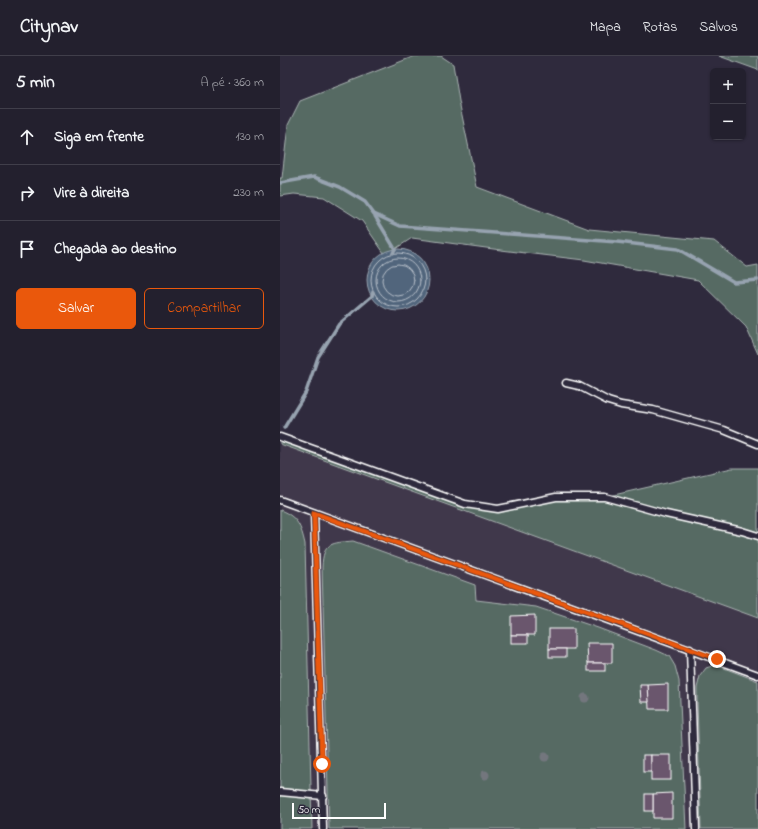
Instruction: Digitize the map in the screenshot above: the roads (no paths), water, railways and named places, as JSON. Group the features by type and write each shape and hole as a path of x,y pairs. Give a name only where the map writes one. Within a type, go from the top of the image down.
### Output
{"lane":[{"path":"566,383 579,386 608,401 621,405 652,410 724,430 758,444"},
{"path":"280,437 465,504 498,509 556,497 604,497 666,514 758,536"},
{"path":"280,500 758,675"},
{"path":"314,513 324,829"},
{"path":"690,649 696,829"},
{"path":"280,792 322,796"}],"water":[{"path":"398,249 415,254 420,258 424,263 429,280 424,297 420,302 415,306 398,311 381,306 376,302 372,297 367,280 372,263 376,258 381,254"}],"waterway":[{"path":"280,183 314,177 340,187 365,202 374,214 400,226 617,242 678,249 734,282 758,280"},
{"path":"375,216 395,249 393,253"},
{"path":"284,428 306,392 318,357 339,324 372,296 373,292"}]}
